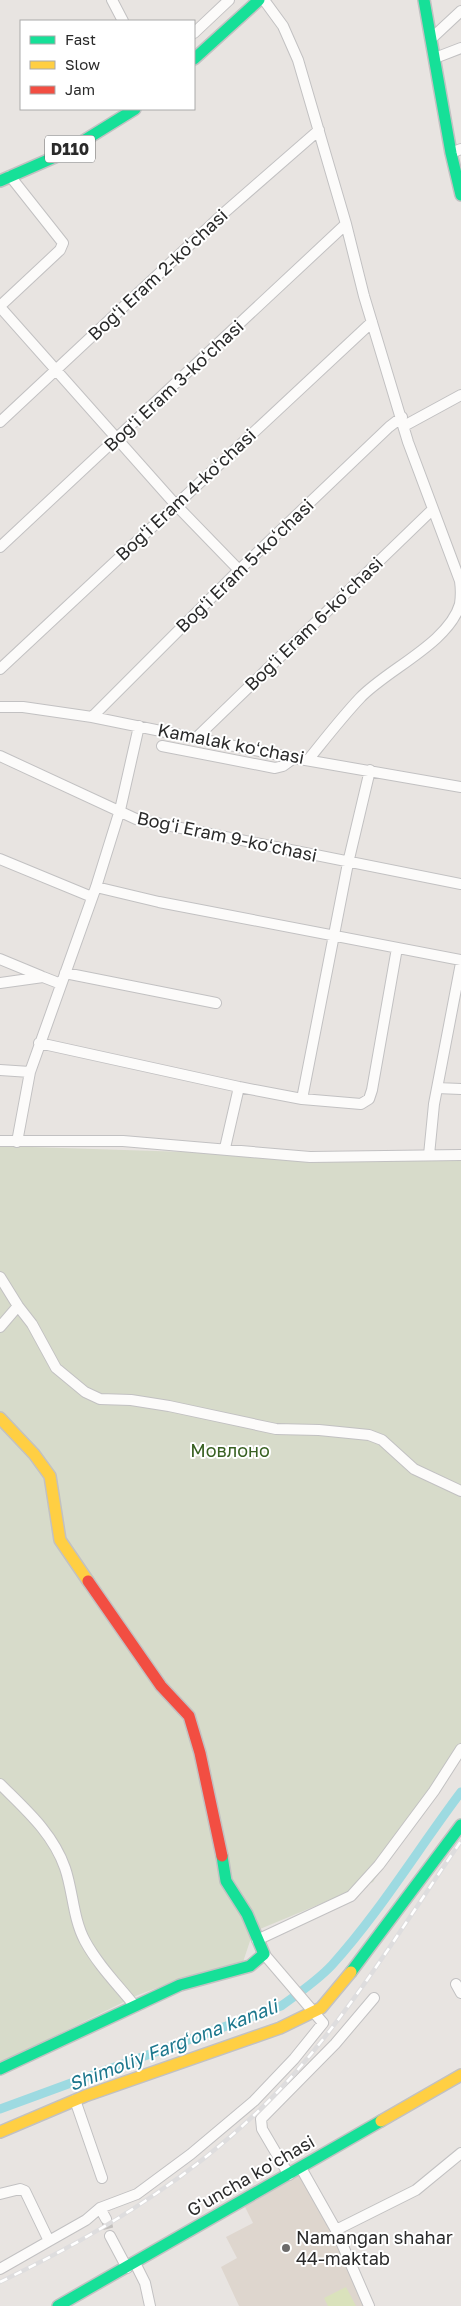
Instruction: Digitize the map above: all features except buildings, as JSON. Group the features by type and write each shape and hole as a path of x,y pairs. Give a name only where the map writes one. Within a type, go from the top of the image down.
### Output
{"street":[{"path":"112,0 122,20"},
{"path":"195,32 229,0"},
{"path":"195,58 259,0"},
{"path":"264,0 292,44 346,224 372,322 432,510 460,581 461,603 456,614 423,650 360,698 308,760"},
{"path":"424,0 456,151 461,195"},
{"path":"432,38 461,11"},
{"path":"435,58 461,48"},
{"name":"D110","path":"5,178 64,153 133,110"},
{"name":"Bogʻi Eram 2-koʻchasi","path":"0,422 226,212 318,130"},
{"path":"5,178 63,243 60,250 0,307 175,504 239,570"},
{"name":"Bogʻi Eram 3-koʻchasi","path":"0,546 346,224"},
{"name":"Bogʻi Eram 4-koʻchasi","path":"0,669 372,322"},
{"name":"Bogʻi Eram 5-koʻchasi","path":"92,718 239,570 389,428 461,395"},
{"name":"Bogʻi Eram 6-koʻchasi","path":"196,738 432,510"},
{"name":"Kamalak koʻchasi","path":"0,707 23,707 139,726 294,758 461,787"},
{"path":"0,756 120,810 139,726"},
{"path":"162,746 275,768 283,766 294,758"},
{"path":"302,1099 348,863 370,770"},
{"name":"Bogʻi Eram 9-koʻchasi","path":"17,1142 30,1072 94,892 120,810 136,819 348,863 461,884"},
{"path":"0,859 94,892 461,961 437,1088 429,1155"},
{"path":"39,1043 239,1087 302,1099 355,1105 369,1099 397,948"},
{"path":"0,959 61,984"},
{"path":"65,973 216,1003"},
{"path":"0,983 43,977"},
{"path":"0,1070 30,1072"},
{"path":"225,1148 239,1087"},
{"path":"437,1088 461,1088"},
{"path":"0,1141 123,1141 225,1148 310,1157 461,1155"},
{"path":"0,1277 32,1324 56,1368 71,1382 93,1396 100,1399 131,1400 169,1406 224,1420 276,1429 328,1430 369,1435 382,1440 420,1473 461,1491"},
{"path":"0,1327 18,1306"},
{"path":"0,1418 34,1454 50,1476 60,1540 161,1686 188,1716 202,1762 226,1881 247,1914 264,1954 323,2023 294,2059 254,2101 191,2154 137,2194 100,2208 86,2220 0,2269"},
{"path":"257,1940 351,1896 379,1865 434,1791 461,1748"},
{"path":"0,1784 39,1822 56,1847 65,1867 84,1940 100,1964 134,2005"},
{"path":"0,2132 75,2100 280,2028 330,1998 461,1825"},
{"path":"0,2069 180,1985 250,1966 264,1954"},
{"path":"289,2175 262,2129 261,2119 335,2044 374,1998"},
{"name":"G'uncha ko'chasi","path":"58,2306 79,2301 131,2266 461,2074"},
{"path":"75,2100 102,2178"},
{"path":"336,2230 416,2190 461,2153"},
{"path":"301,2168 336,2230 369,2306"},
{"path":"0,2194 20,2190 25,2191 49,2241"},
{"path":"100,2208 106,2219"},
{"path":"110,2236 145,2283 150,2306"}],"shaded area":[{"name":"Namangan shahar 44-maktab","path":"302,2173 327,2219 365,2306 239,2306 221,2267 237,2258 226,2237 253,2223 245,2207"}],"green space":[{"name":"Мовлоно","path":"0,1146 370,1158 461,1154 461,1743 373,1882 253,1932 242,1965 192,1975 138,1995 0,2063"},
{"path":"346,2287 356,2306 328,2306 324,2298"}],"waterway":[{"name":"Shimoliy Fargʻona kanali","path":"0,2109 281,2006 308,1987 350,1945 461,1792"}],"tunnel":[{"path":"106,2219 110,2236"}],"railway":[{"path":"0,2282 77,2242 151,2197 186,2172 253,2116 284,2085 331,2029 376,1967 461,1841"}],"traffic: fast":[{"path":"195,58 259,0"},
{"path":"424,0 451,153 461,195"},
{"path":"0,181 64,153 133,110"},
{"path":"351,1972 461,1825"},
{"path":"0,2069 180,1985 250,1966 264,1954 247,1914 226,1881 222,1856"},
{"path":"58,2306 381,2121"}],"traffic: slow":[{"path":"0,1418 34,1454 50,1476 60,1540 88,1581"},
{"path":"0,2132 85,2096 280,2028 321,2008 351,1972"},
{"path":"381,2121 461,2075"}],"traffic: jam":[{"path":"88,1581 161,1686 189,1716 200,1753 222,1856"}],"place":[{"name":"Namangan shahar 44-maktab","path":"286,2248"}]}
